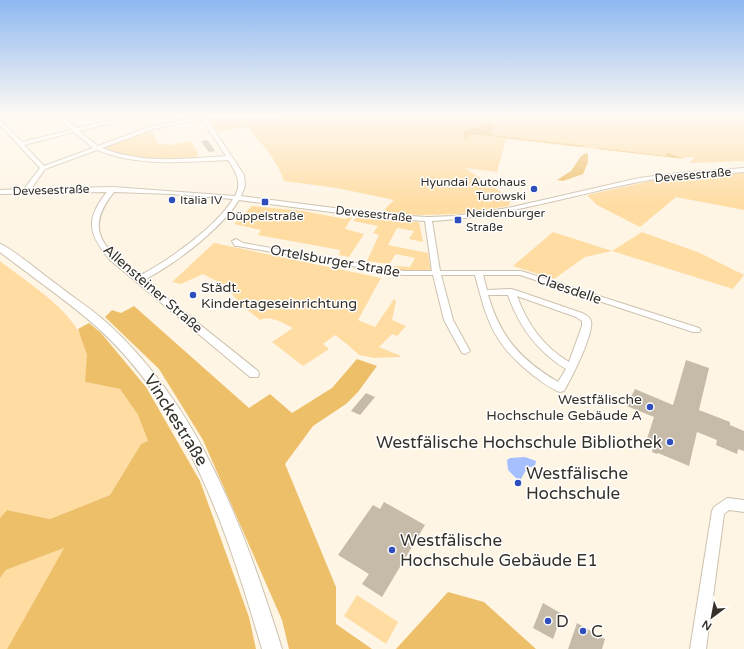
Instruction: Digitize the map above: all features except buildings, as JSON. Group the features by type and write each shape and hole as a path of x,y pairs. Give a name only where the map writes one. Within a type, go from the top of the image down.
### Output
{"main road":[{"name":"Vinckestraße","path":"2,250 112,333 129,351 170,406 211,476 228,516 250,574 272,649"}],"street":[{"path":"22,146 43,168"},
{"path":"139,279 166,264 200,237 219,219 237,198 242,184 241,175 222,146"},
{"path":"26,190 43,168 96,147 118,155 136,158 181,160 230,158"},
{"name":"Devesestraße","path":"0,192 114,188 237,198 378,216 428,219 499,213 642,180 675,175 744,170"},
{"name":"Allensteiner Straße","path":"114,188 97,209 95,231 99,241 108,252 139,279 254,374"},
{"path":"428,219 442,303 448,321 465,352"},
{"name":"Ortelsburger Straße","path":"236,241 238,244 243,245 403,274 438,274"},
{"name":"Claesdelle","path":"438,274 526,274 696,330"},
{"path":"478,274 495,327 504,340 540,375 560,388 572,368 588,326 586,320 579,315 511,292 484,292"},
{"path":"511,292 520,317 529,331 551,354 572,368"},
{"path":"698,649 716,516 721,506 727,504 744,506"}],"shaded area":[{"path":"107,146 194,146 198,153 196,158 149,158 125,155 102,148"},
{"path":"263,146 504,146 497,172 465,168 511,199 509,206 458,214 422,215 381,213 394,200 337,188 284,181 278,166"},
{"path":"573,146 744,146 744,161 689,163 695,157 681,158"},
{"path":"598,149 665,156 668,153 684,159"},
{"path":"586,153 588,154 588,162 583,174 563,181 557,180 571,171 581,156"},
{"path":"744,173 744,210 676,197 640,227 597,205 587,195 655,180"},
{"path":"252,206 303,211 345,219 352,217 345,229 364,234 349,257 339,255 340,250 258,235 261,230 234,224"},
{"path":"356,218 419,222 423,242 409,239 414,231 397,228 388,245 428,253 431,273 392,271 395,266 410,267 415,258 396,254 389,264 367,261 379,235 373,233 378,226 353,221"},
{"path":"553,232 612,251 585,257 554,279 513,266"},
{"path":"642,232 700,253 744,275 733,289 612,251"},
{"path":"214,243 381,278 358,320 375,327 394,299 396,301 392,320 406,326 397,336 392,334 379,347 401,356 374,358 359,355 335,335 323,344 329,349 303,366 272,342 293,328 273,319 268,318 260,320 241,305 226,286 203,274 181,284 172,282"},
{"path":"0,261 39,290 65,313 83,340 87,354 85,382 120,389 138,415 148,441 141,444 110,495 50,519 7,510 0,518"},
{"path":"134,306 249,408 270,394 292,413 332,388 357,359 377,366 358,392 346,404 313,426 285,464 336,587 336,624 372,649 289,649 282,620 203,440 159,369 105,317 112,310 121,313"},
{"path":"89,323 101,333 146,387 200,481 249,617 256,649 7,649 64,548 6,570 0,578 0,518 7,510 50,519 110,495 141,444 148,441 138,415 120,389 85,382 87,355 78,329"},
{"path":"64,548 7,649 0,649 0,578 6,570"},
{"path":"448,592 484,602 536,649 396,649"},
{"path":"357,595 398,622 386,644 344,616"}],"water":[{"path":"525,457 536,461 535,466 527,468 521,479 517,479 508,470 507,460 510,458"}],"place":[{"name":"Hyundai Autohaus Turowski","path":"534,189"},
{"name":"Italia IV","path":"172,200"},
{"name":"Düppelstraße","path":"265,202"},
{"name":"Neidenburger Straße","path":"458,220"},
{"name":"Städt. Kindertageseinrichtung","path":"193,295"},
{"name":"Westfälische Hochschule Gebäude A","path":"650,407"},
{"name":"Westfälische Hochschule Bibliothek","path":"670,442"},
{"name":"Westfälische Hochschule","path":"518,483"},
{"name":"Westfälische Hochschule Gebäude E1","path":"392,550"},
{"name":"D","path":"548,621"},
{"name":"C","path":"583,631"}]}
